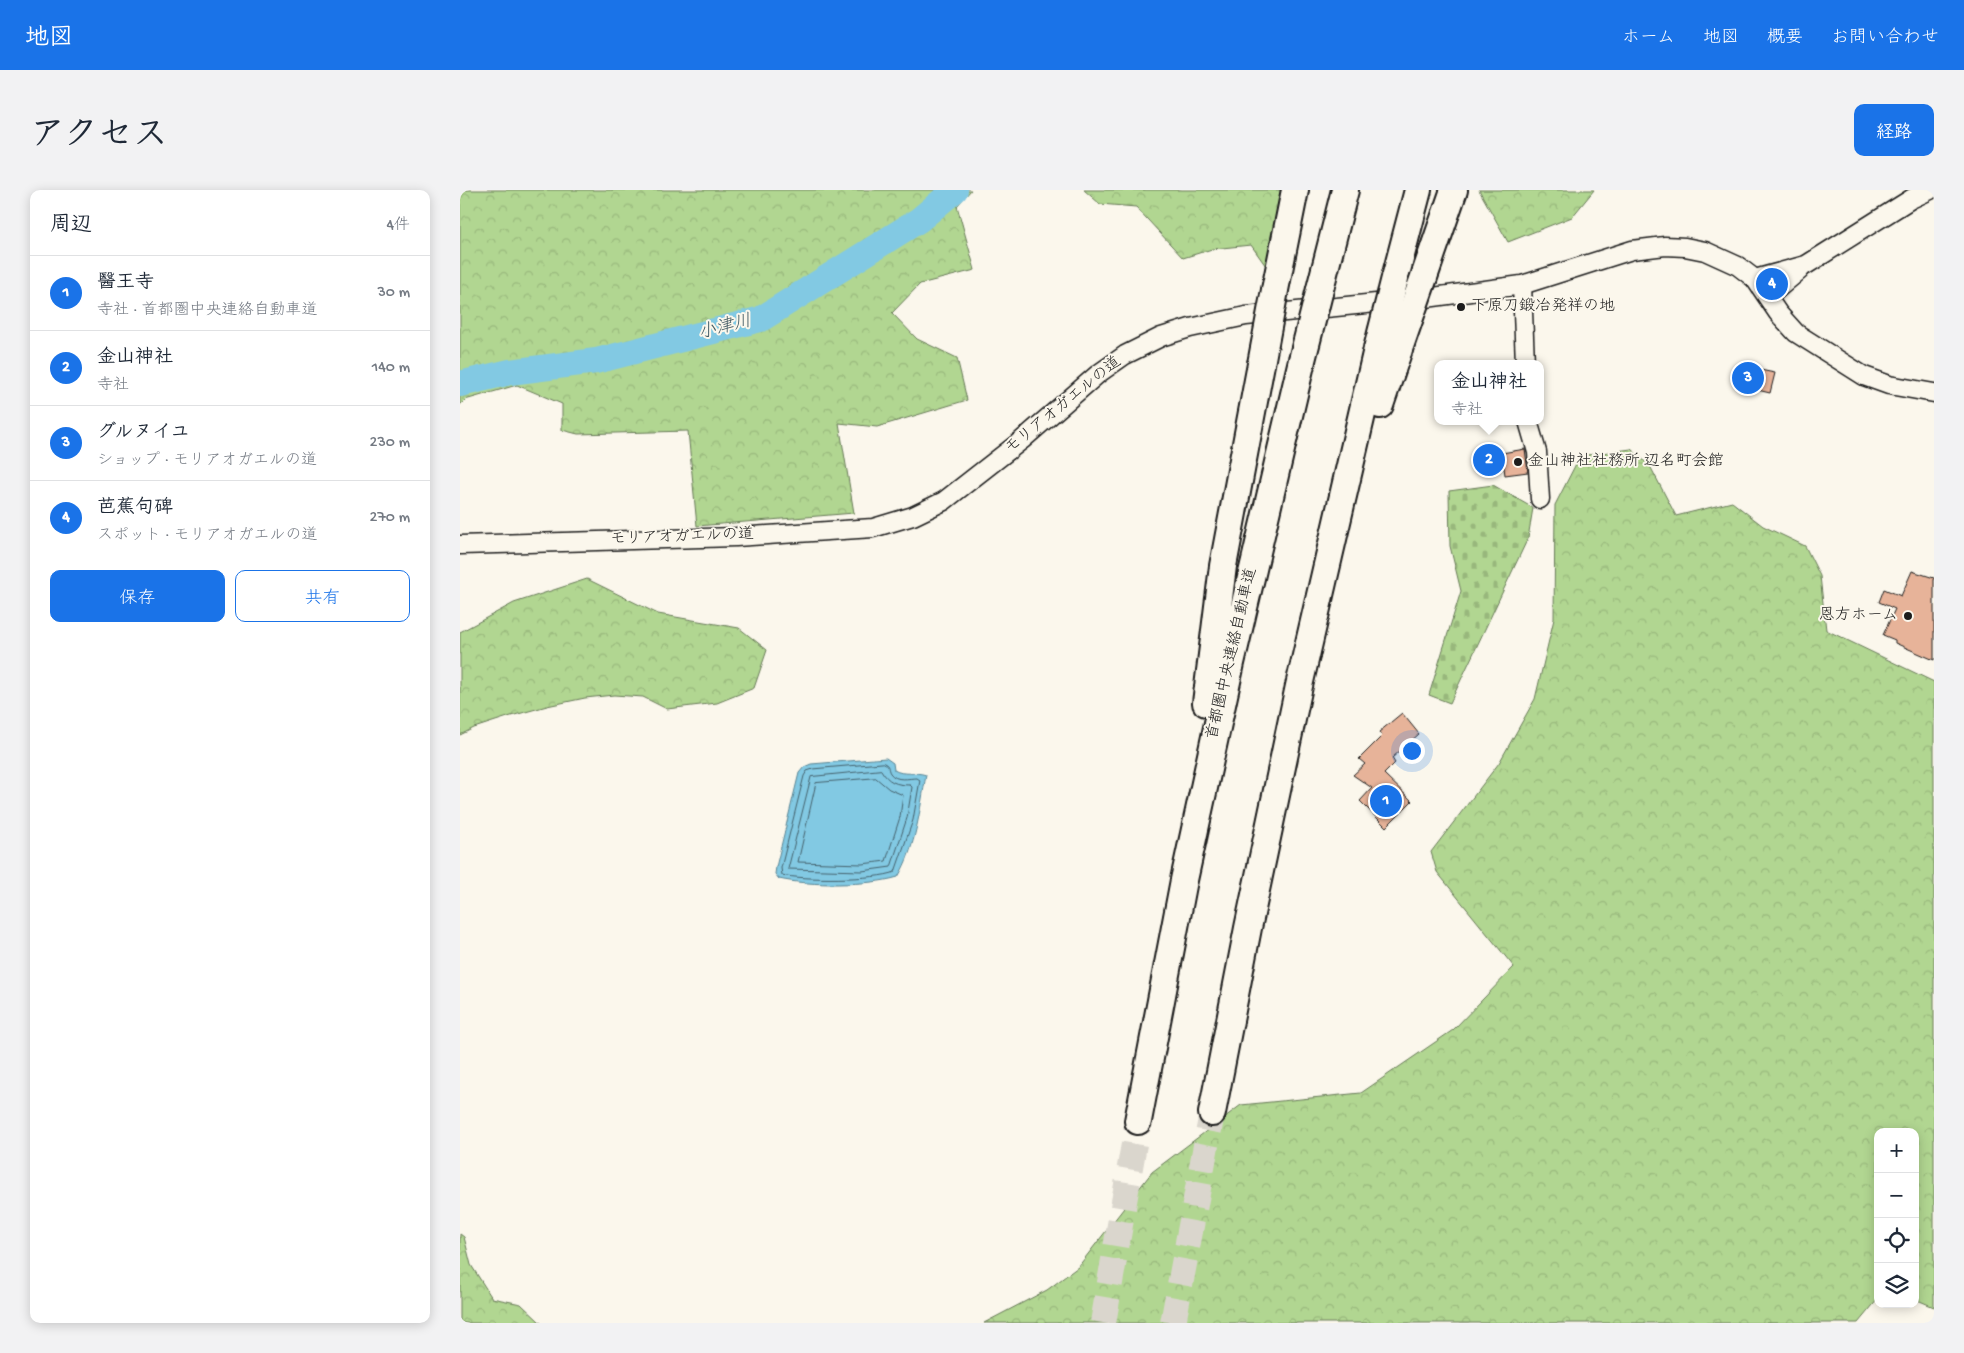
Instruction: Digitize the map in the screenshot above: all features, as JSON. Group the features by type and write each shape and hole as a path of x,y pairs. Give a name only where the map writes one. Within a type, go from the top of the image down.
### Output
{"highway":[{"path":"1184,880 1224,566 1295,190"},
{"name":"首都圏中央連絡自動車道","path":"1138,1121 1184,880 1231,663 1302,360 1345,190"},
{"path":"1212,1113 1248,928 1299,686 1388,348 1395,278 1418,190"},
{"path":"1388,348 1424,277 1454,190"}],"street":[{"path":"1768,297 1806,265 1912,199 1930,190"},
{"name":"モリアオガエルの道","path":"460,545 736,537 873,528 913,516 944,501 1022,440 1098,374 1125,355 1161,337 1190,328 1246,316 1426,298 1522,285 1632,250 1665,246 1705,251 1738,266 1755,279 1778,313 1796,333 1864,376 1884,384 1934,393"},
{"path":"1755,279 1806,265"},
{"path":"1522,285 1525,360"},
{"path":"1529,425 1537,452 1540,499"}],"green space":[{"path":"460,190 971,190 957,206 975,270 920,284 892,313 917,339 957,358 967,400 877,427 839,423 854,513 697,526 688,431 578,434 562,430 562,404 517,385 465,400 460,405"},
{"path":"1084,190 1281,190 1268,269 1251,245 1212,249 1183,258 1136,207 1100,204"},
{"path":"1479,190 1594,190 1572,217 1508,242"},
{"path":"1631,449 1650,466 1676,516 1732,502 1763,526 1805,546 1820,576 1826,630 1934,682 1934,1307 1919,1301 1919,1128 1874,1128 1874,1304 1858,1323 984,1323 1047,1290 1078,1267 1152,1172 1241,1105 1361,1093 1453,1030 1514,967 1437,872 1431,852 1499,763 1535,699 1554,619 1555,505 1580,456"},
{"path":"1493,485 1533,508 1528,538 1450,703 1429,695 1461,591 1450,546 1449,491"},
{"path":"587,579 658,614 739,628 767,650 754,688 717,703 667,709 643,697 614,695 585,698 511,716 474,728 460,735 460,632 514,603"},
{"path":"460,1234 464,1237 471,1265 492,1298 521,1304 541,1323 460,1323"}],"water":[{"path":"886,758 893,763 894,770 898,772 926,775 913,841 898,877 871,882 839,884 806,883 779,879 775,874 776,867 799,773 804,767 811,764"}],"building":[{"path":"1745,367 1775,373 1770,393 1741,386"},
{"name":"金山神社社務所 辺名町会館","path":"1525,449 1528,472 1505,475 1502,453"},
{"name":"恩方ホーム","path":"1912,571 1934,578 1934,660 1895,643 1895,640 1883,635 1895,609 1879,602 1884,589 1901,596"},
{"path":"1402,713 1419,734 1392,758 1395,763 1384,774 1412,801 1386,827 1360,801 1372,788 1353,775 1365,764 1359,759 1382,736 1379,732"}],"waterway":[{"name":"小津川","path":"460,384 510,372 596,361 761,319 919,220 955,190"}],"tunnel":[{"path":"1173,1323 1212,1113"},
{"path":"1103,1323 1138,1121"}],"place":[{"name":"芭蕉句碑","path":"1772,284"},
{"name":"下原刀鍛冶発祥の地","path":"1461,307"},
{"name":"グルヌイユ","path":"1748,378"},
{"name":"金山神社","path":"1489,460"},
{"name":"金山神社社務所 辺名町会館","path":"1518,462"},
{"name":"恩方ホーム","path":"1908,616"},
{"name":"醫王寺","path":"1386,801"}]}
